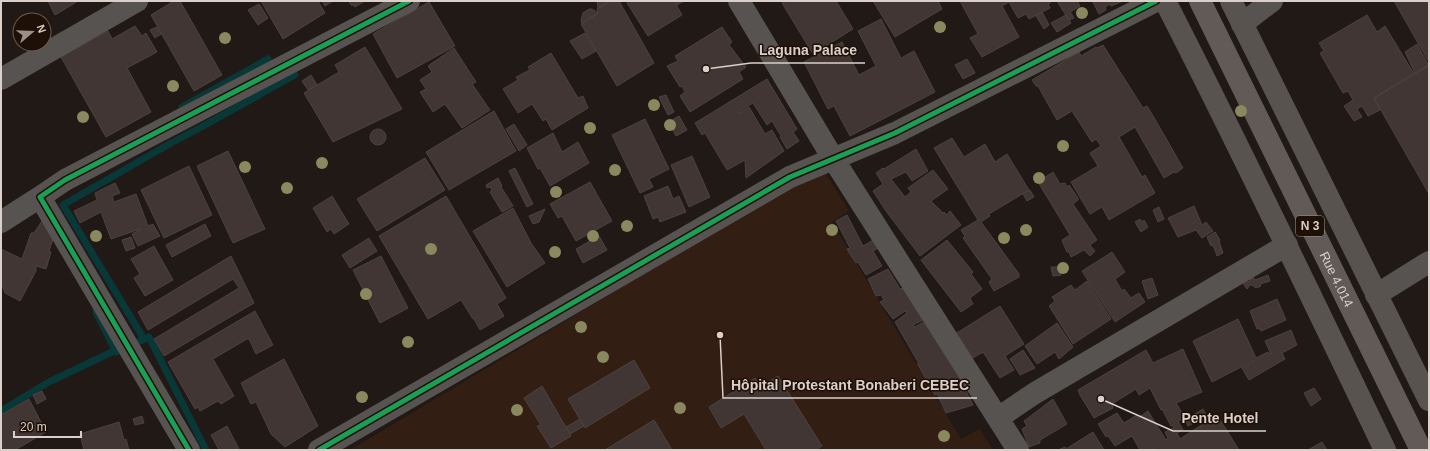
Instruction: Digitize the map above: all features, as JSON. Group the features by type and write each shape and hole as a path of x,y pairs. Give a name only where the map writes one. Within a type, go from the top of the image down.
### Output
{"highway":[{"name":"Rue 4.014","path":"1200,1 1421,450"}],"main road":[{"path":"1165,1 1287,245 1385,450"},
{"path":"1230,1 1429,400"}],"street":[{"path":"1,79 137,1"},
{"path":"1,222 65,180 408,1"},
{"path":"739,1 834,160 1018,450"},
{"path":"319,450 790,177 834,160 895,133 1156,1"},
{"path":"1242,24 1272,1"},
{"path":"40,197 189,450"},
{"path":"998,418 1035,393 1287,245"},
{"path":"1376,295 1429,262"}],"shaded area":[{"path":"823,169 849,211 832,222 961,439 980,429 993,450 350,450 649,271"}],"building":[{"path":"48,1 78,1 55,15"},
{"path":"174,1 180,1 222,75 194,91 151,15"},
{"path":"261,1 318,1 325,13 283,39"},
{"path":"322,1 333,1 325,6"},
{"path":"349,1 365,1 355,7 351,5"},
{"path":"597,1 610,1 598,8"},
{"path":"610,1 619,1 654,63 617,86 581,24 598,13 597,9"},
{"path":"630,1 674,1 682,15 648,36 627,3"},
{"path":"674,1 684,1 677,5"},
{"path":"786,1 836,1 853,29 813,54 782,3"},
{"path":"873,1 938,1 942,9 895,37"},
{"path":"960,1 1050,1 1048,4 1050,8 1029,19 1026,14 1018,18 1009,2 1002,6 1019,37 982,57 970,38 978,34"},
{"path":"1057,1 1077,1 1080,6 1070,12 1074,18 1069,20"},
{"path":"1123,1 1111,6 1110,4 1105,7 1106,10 1099,14 1093,2"},
{"path":"1394,1 1429,1 1429,62"},
{"path":"429,2 455,46 397,78 373,34"},
{"path":"259,4 268,18 258,25 248,10"},
{"path":"589,9 592,9 598,13 582,23 581,20 583,13"},
{"path":"1042,12 1049,25 1044,29 1036,16"},
{"path":"1066,15 1071,23 1057,32 1051,23"},
{"path":"1367,15 1377,32 1385,26 1414,74 1374,98 1380,110 1368,116 1362,106 1357,109 1362,117 1354,121 1344,106 1353,100 1348,91 1343,93 1320,53 1324,51 1319,43"},
{"path":"881,19 901,58 914,51 935,92 850,136 834,106 828,109 804,62 842,42 859,75 876,66 858,31"},
{"path":"135,26 142,36 146,33 157,52 127,68 151,112 106,137 61,57 108,31 112,39"},
{"path":"157,27 161,34 155,38 150,30"},
{"path":"722,27 732,42 729,45 746,67 739,72 743,79 690,112 680,96 685,92 682,86 680,87 667,66 678,61 675,56"},
{"path":"585,33 596,51 582,59 570,41"},
{"path":"1417,44 1429,66 1415,73 1405,52"},
{"path":"1103,45 1143,108 1147,106 1183,168 1164,178 1135,127 1119,137 1142,177 1145,175 1155,193 1109,220 1102,207 1090,214 1071,182 1098,166 1090,153 1101,146 1096,139 1092,142 1072,111 1057,120 1038,86 1036,86 1032,80 1079,52 1081,56 1096,47 1097,48"},
{"path":"365,47 402,109 333,142 304,93 339,72 335,65"},
{"path":"454,48 476,82 472,84 490,110 462,128 445,104 433,112 420,92 426,89 420,80 432,72 428,66"},
{"path":"551,53 578,98 583,96 588,108 552,130 546,119 543,121 532,104 518,113 503,89 518,80 516,77 530,70 528,67"},
{"path":"967,59 975,73 963,79 955,65"},
{"path":"1429,65 1429,194 1374,98"},
{"path":"311,75 317,85 308,90 302,81"},
{"path":"767,79 797,129 793,132 799,141 787,149 772,121 767,125 753,103 738,112 739,113 749,107 765,134 772,130 784,151 746,178 745,160 727,170 705,133 702,135 695,123"},
{"path":"666,95 674,112 668,115 659,97"},
{"path":"494,111 516,151 449,190 426,152"},
{"path":"679,116 687,130 676,136 669,122"},
{"path":"645,119 669,169 649,179 653,187 640,193 612,135"},
{"path":"514,124 527,145 519,151 506,129"},
{"path":"378,129 384,131 386,137 384,143 378,145 372,143 370,137 372,131"},
{"path":"553,133 562,152 578,142 589,163 550,186 540,168 538,169 527,148"},
{"path":"952,138 964,157 985,144 995,162 1007,154 1029,190 989,214 990,216 981,222 1019,274 1019,277 994,291 989,282 992,279 963,238 965,236 961,230 978,220 934,148"},
{"path":"916,149 928,171 912,181 906,172 891,179 905,197 911,192 908,188 933,170 948,189 931,201 943,213 944,212 947,215 950,211 961,225 920,256 873,191 883,184 876,173"},
{"path":"228,151 265,229 233,243 197,166"},
{"path":"692,156 710,197 689,207 671,165"},
{"path":"425,158 445,190 377,231 357,199"},
{"path":"189,166 212,215 164,238 141,190"},
{"path":"515,168 533,204 527,207 509,171"},
{"path":"1053,172 1060,184 1065,183 1067,187 1069,185 1078,198 1078,200 1073,204 1097,240 1090,245 1095,251 1090,256 1084,250 1071,257 1063,243 1062,240 1070,235 1038,182"},
{"path":"498,178 502,186 501,187 513,206 502,212 490,192 492,190 490,187 487,188 486,185"},
{"path":"590,182 612,221 576,241 562,216 558,218 550,204"},
{"path":"115,183 120,193 112,196 114,202 136,194 148,226 153,224 160,236 138,246 132,234 140,229 111,239 101,212 80,223 74,211 97,200 95,193"},
{"path":"668,186 673,199 679,196 686,212 660,222 658,217 653,219 644,196"},
{"path":"1030,190 1034,197 1027,201 1023,194"},
{"path":"332,196 349,224 334,234 331,229 327,232 313,208"},
{"path":"446,196 506,298 497,304 504,316 480,330 461,300 428,319 379,236"},
{"path":"1194,206 1202,225 1206,222 1213,231 1202,238 1196,230 1178,237 1168,218"},
{"path":"1159,207 1164,219 1158,222 1153,210"},
{"path":"513,208 531,243 545,263 507,287 473,231"},
{"path":"545,209 539,222 533,224 529,216"},
{"path":"847,215 863,246 875,239 878,248 873,251 882,266 866,275 858,262 856,263 847,249 850,248 836,221"},
{"path":"1140,219 1142,222 1144,220 1148,227 1141,232 1135,222"},
{"path":"42,221 53,239 49,251 51,252 46,269 36,266 36,271 20,301 5,293 3,287 1,286 1,249 22,259 31,233 34,233"},
{"path":"205,224 211,236 172,257 166,245"},
{"path":"1215,232 1220,240 1223,253 1217,256 1213,245 1211,246 1207,237"},
{"path":"599,236 607,250 583,263 576,249"},
{"path":"131,237 135,248 126,251 122,240"},
{"path":"369,238 377,251 350,268 342,255"},
{"path":"947,240 973,272 971,274 982,289 970,298 973,304 961,312 921,260"},
{"path":"154,246 173,280 145,296 134,278 140,274 131,259"},
{"path":"1112,252 1125,272 1115,279 1122,291 1124,289 1131,298 1139,293 1145,302 1115,322 1082,271"},
{"path":"231,256 254,303 164,356 154,339 239,288 233,279 148,330 138,312"},
{"path":"381,256 408,308 380,323 353,270"},
{"path":"1051,267 1059,267 1061,275 1053,276"},
{"path":"888,269 900,289 903,288 923,320 913,325 915,327 927,320 963,382 962,383 973,405 946,413 937,394 935,395 895,322 907,313 905,311 893,319 880,302 884,300 881,295 876,296 868,279"},
{"path":"1268,275 1270,281 1260,284 1261,286 1256,288 1250,285 1247,289 1244,285 1247,281 1250,282 1250,278 1254,278 1255,280"},
{"path":"1152,278 1158,295 1148,299 1142,281"},
{"path":"1087,281 1111,319 1073,344 1049,306 1055,301 1052,297 1071,285 1075,290"},
{"path":"1277,299 1286,320 1261,331 1259,328 1257,329 1250,311"},
{"path":"1000,306 1024,344 1005,356 1014,370 1000,378 983,352 971,359 955,334"},
{"path":"255,311 273,345 256,354 249,339 247,339 213,359 234,396 221,404 218,401 200,411 198,407 195,409 168,362"},
{"path":"1238,319 1256,358 1268,352 1271,354 1265,341 1291,330 1297,345 1282,353 1285,359 1249,380 1242,368 1254,362 1253,361 1212,382 1193,341"},
{"path":"1057,323 1073,347 1059,359 1055,352 1037,364 1025,346"},
{"path":"1183,349 1202,392 1176,403 1185,418 1178,421 1183,430 1177,433 1180,439 1217,415 1239,450 1155,450 1154,448 1151,450 1140,450 1132,436 1115,446 1108,436 1106,437 1098,424 1117,413 1124,423 1137,415 1138,418 1148,411 1166,440 1168,438 1165,432 1174,428 1172,425 1171,426 1162,409 1161,410 1150,388 1139,395 1136,389 1112,404 1113,408 1094,418 1078,390 1146,350 1153,363"},
{"path":"1023,350 1035,368 1020,375 1010,359"},
{"path":"284,359 318,426 285,447 271,434 256,402 251,404 241,383"},
{"path":"634,360 650,388 585,428 568,399"},
{"path":"778,376 822,446 816,450 766,450 744,414 721,428 709,407 755,378 760,387"},
{"path":"542,386 571,436 551,448 537,426 541,425 524,398"},
{"path":"1314,388 1321,399 1311,406 1304,393"},
{"path":"42,391 46,399 37,404 33,395"},
{"path":"29,399 46,432 15,450 4,450 1,444 1,415"},
{"path":"1053,399 1067,424 1040,440 1040,443 1029,447 1022,429 1027,426 1024,421"},
{"path":"1203,409 1207,416 1188,426 1185,420"},
{"path":"142,416 144,423 135,425 133,419"},
{"path":"580,419 584,426 570,434 566,427"},
{"path":"654,420 672,450 605,450"},
{"path":"119,422 124,440 126,439 129,450 84,450 80,434"},
{"path":"227,426 239,449 237,450 219,450 211,435"},
{"path":"1093,432 1104,450 1058,450 1065,447 1066,449"},
{"path":"1322,442 1327,450 1308,450"}],"waterway":[{"path":"182,107 268,59"},
{"path":"264,92 295,75"},
{"path":"196,130 261,94"},
{"path":"175,141 192,132"},
{"path":"144,339 63,205 171,143"},
{"path":"96,312 116,352 149,337 206,450"},
{"path":"1,411 49,382 114,351"}],"cycle path":[{"path":"189,450 40,197 65,180 409,1"},
{"path":"319,450 790,177 895,133 1156,1"}],"place":[{"name":"Laguna Palace","path":"706,69"},
{"name":"Hôpital Protestant Bonaberi CEBEC","path":"720,335"},
{"name":"Pente Hotel","path":"1101,399"}]}
